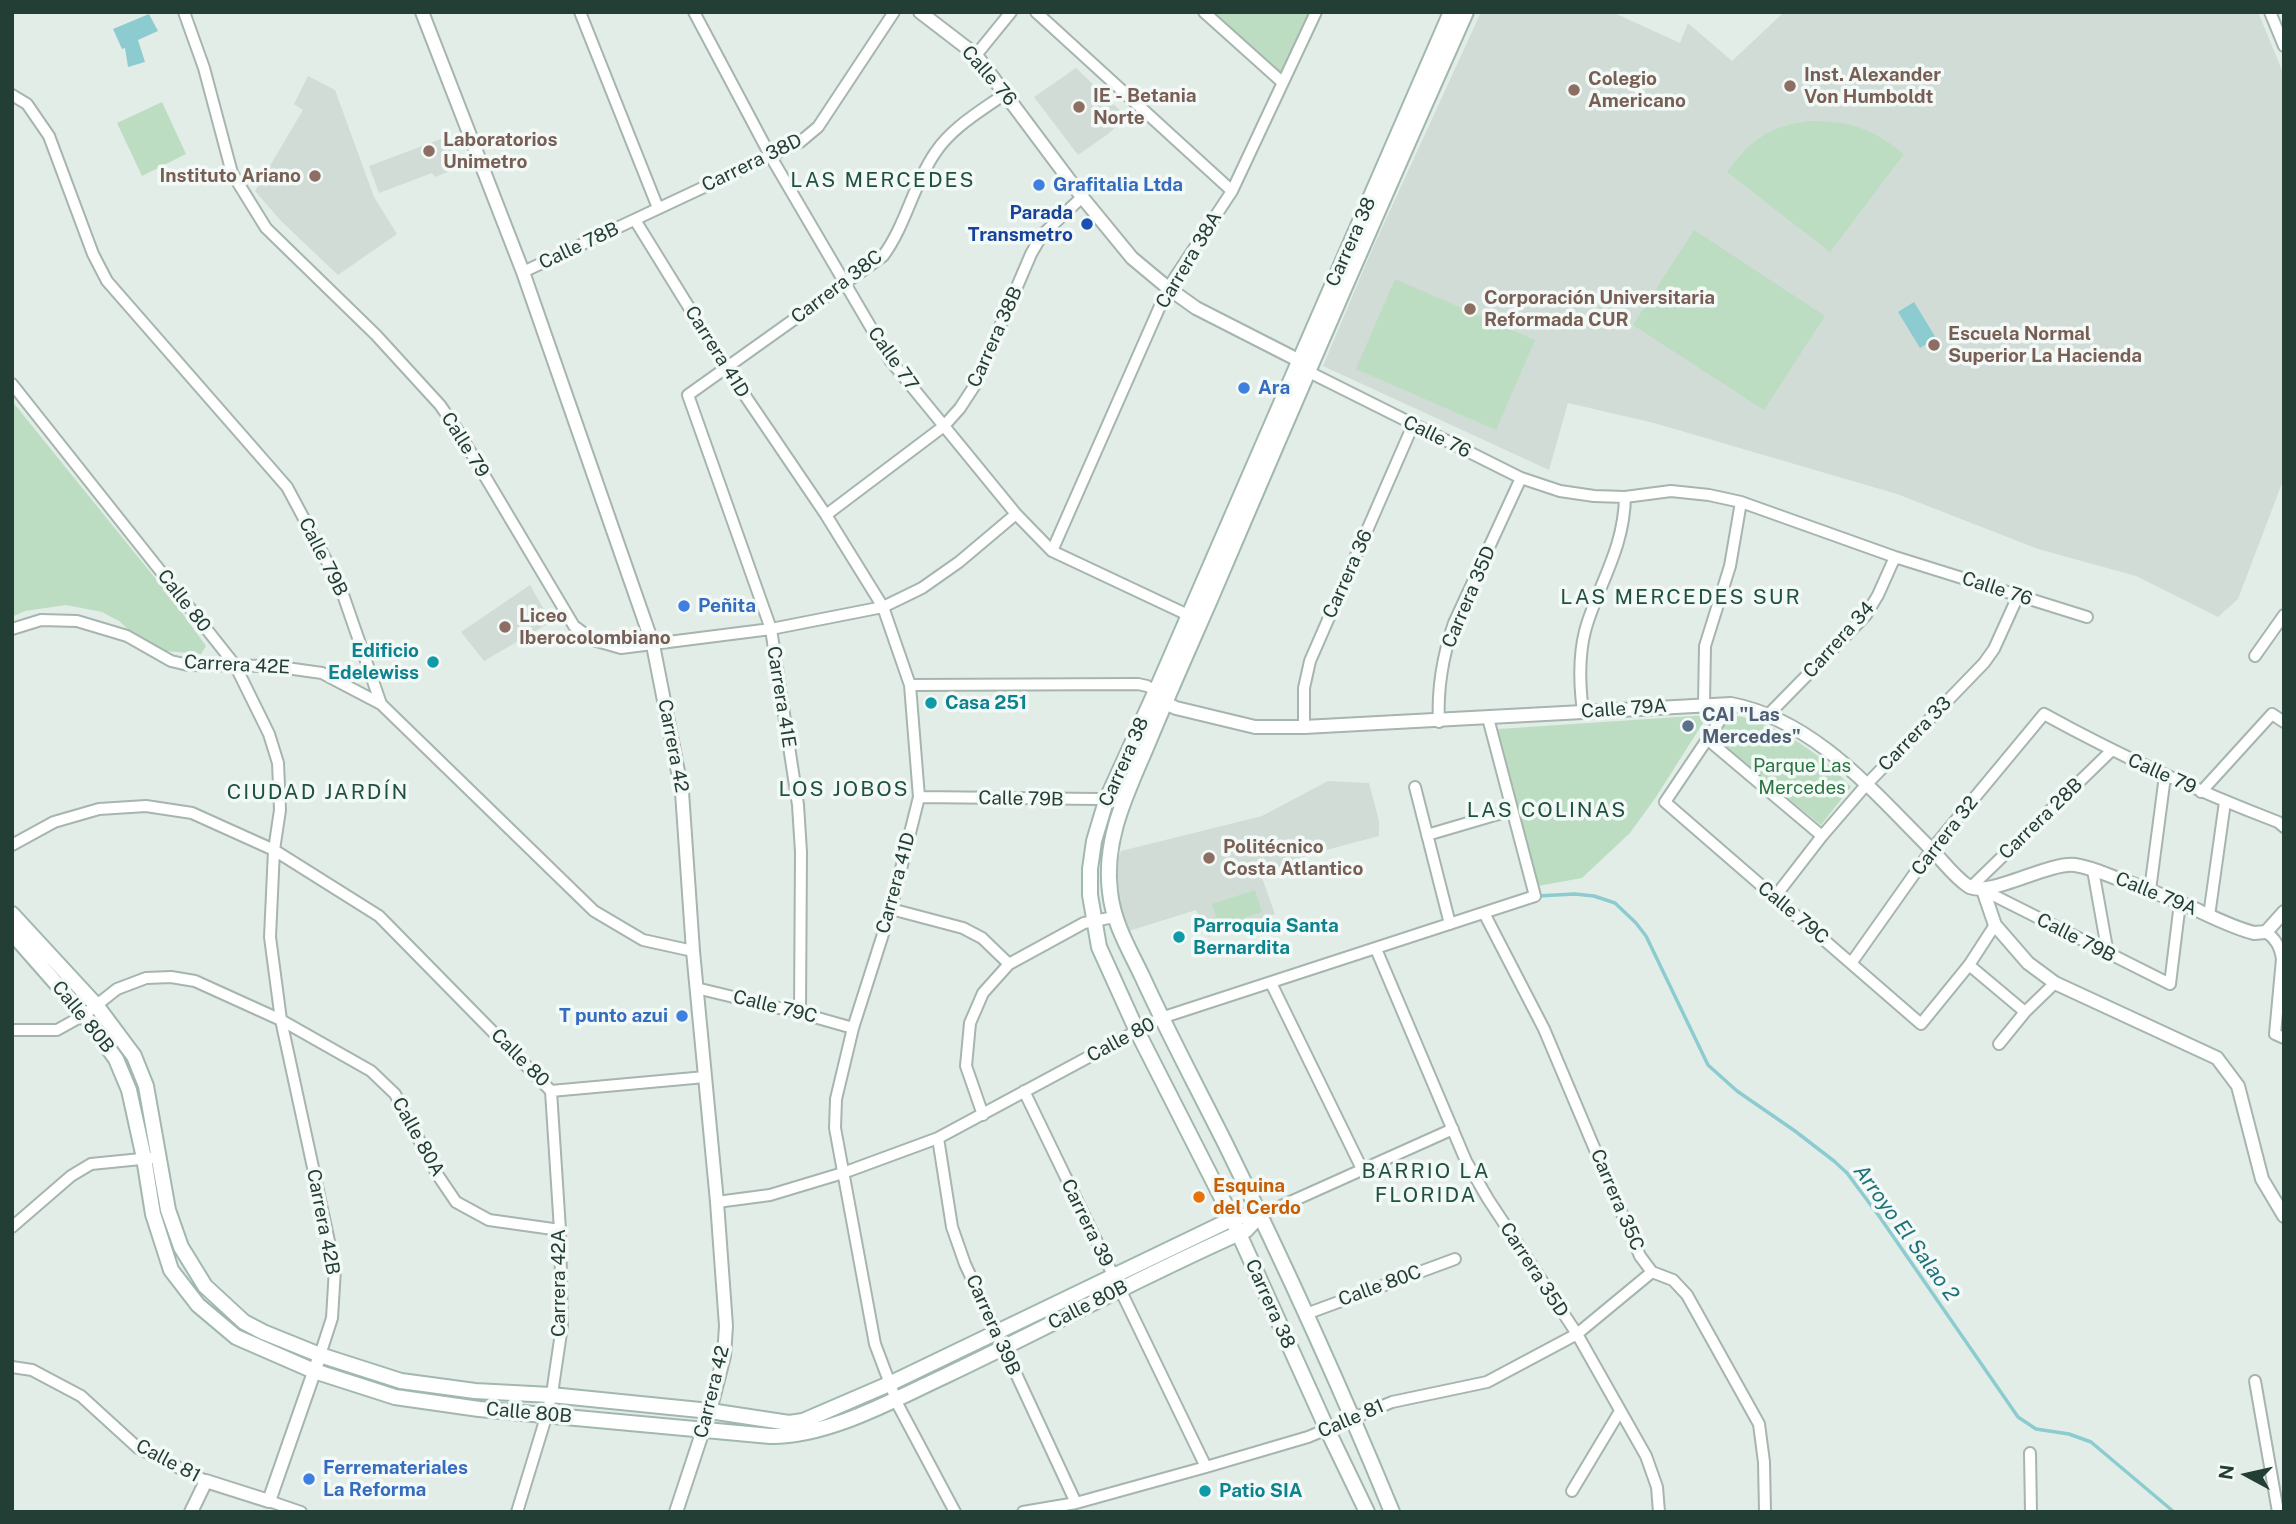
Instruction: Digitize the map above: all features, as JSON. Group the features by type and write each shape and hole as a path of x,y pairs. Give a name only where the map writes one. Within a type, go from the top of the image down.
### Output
{"main road":[{"name":"Carrera 38","path":"1392,1512 1306,1314 1114,917 1109,868 1111,842 1123,803 1451,12"},
{"name":"Carrera 38","path":"1367,1512 1326,1429 1232,1219 1137,1031 1099,947 1093,921 1090,869 1094,841 1106,801 1188,615 1466,12"},
{"name":"Calle 80B","path":"12,914 96,1005 134,1056 146,1086 168,1210 181,1247 205,1286 244,1322 263,1332 401,1381 475,1391 551,1395 710,1411 789,1423 803,1420 889,1384 1232,1219 1259,1216"},
{"name":"Calle 80B","path":"12,933 84,1016 116,1059 129,1090 153,1214 171,1269 198,1305 236,1337 314,1371 395,1397 468,1408 771,1436 818,1431 895,1399 1246,1230 1259,1216"}],"street":[{"name":"Calle 79","path":"184,12 204,68 232,173 266,228 376,334 440,405 458,430 574,626 593,640 621,648 771,629 883,607"},
{"name":"Carrera 42","path":"422,12 523,272 653,645 682,792 696,988 726,1326 724,1356 710,1411 676,1512"},
{"path":"580,12 658,208"},
{"name":"Calle 77","path":"694,12 771,157 890,360 1016,514 1052,551 1188,615"},
{"name":"Carrera 38D","path":"635,220 800,142 818,127 894,12"},
{"name":"Calle 76","path":"920,12 976,55 1082,197 1132,258 1168,288 1216,320 1413,425 1521,478 1560,491 1594,496 1671,491 1741,502 1895,557 2087,617"},
{"path":"976,55 1011,12"},
{"path":"1036,12 1232,191"},
{"path":"1204,12 1282,82"},
{"path":"2270,12 2284,46"},
{"name":"Carrera 38A","path":"1052,551 1168,288 1232,191 1315,13"},
{"name":"Carrera 38C","path":"688,395 883,256 895,239 928,166 944,141 955,129 1006,93"},
{"name":"Calle 79B","path":"12,95 27,104 49,136 93,254 107,281 287,487 341,586 381,704 594,911 643,940 693,951"},
{"name":"Carrera 38B","path":"826,516 944,426 960,408 975,385 1031,254 1042,235 1082,197"},
{"name":"Calle 78B","path":"523,272 635,220"},
{"name":"Carrera 41D","path":"635,220 727,369 826,516 883,607 909,685 919,797 891,909 853,1028 836,1108 835,1128 875,1344 895,1399 955,1512"},
{"name":"Calle 80","path":"12,384 235,665 269,734 278,764 280,810 274,850 270,937 281,1020"},
{"name":"Carrera 41E","path":"688,395 771,629 798,805 801,852 800,1013"},
{"name":"Carrera 36","path":"1304,727 1304,688 1310,661 1413,425"},
{"name":"Carrera 35D","path":"1439,722 1439,689 1446,647 1454,623 1521,478"},
{"path":"1583,712 1579,675 1582,647 1587,622 1620,542 1625,496"},
{"path":"1704,704 1705,646 1730,566 1741,502"},
{"path":"883,607 922,588 959,562 1016,514"},
{"name":"Carrera 34","path":"1769,714 1866,615 1895,557"},
{"name":"Carrera 33","path":"1774,898 1866,785 1984,663 2018,596"},
{"path":"2255,656 2284,615"},
{"name":"Carrera 42E","path":"12,629 41,620 77,621 127,636 171,661 188,665 297,668 322,673 381,704"},
{"path":"909,685 1138,684 1156,691 1165,703"},
{"name":"Calle 79A","path":"1165,703 1205,716 1255,727 1439,722 1731,704 1769,714 1797,728 1825,748 1932,849 1948,869 1977,889 2064,865 2093,870 2150,890 2247,932 2266,932"},
{"path":"1731,704 1707,739 1822,836"},
{"name":"Calle 79","path":"2044,714 2111,751 2165,776 2225,802 2282,821"},
{"name":"Carrera 32","path":"1852,962 1932,849 2044,714"},
{"path":"2201,792 2272,714 2284,722"},
{"path":"1427,835 1512,810 1488,718"},
{"name":"Calle 79C","path":"1707,739 1665,802 1774,898 1852,962 1921,1024 1969,965"},
{"name":"Carrera 28B","path":"1977,889 2111,751"},
{"path":"2150,890 2165,776"},
{"path":"1415,787 1450,924"},
{"name":"Calle 79B","path":"919,797 1123,803"},
{"path":"2209,916 2225,802"},
{"path":"12,845 54,822 99,809 146,806 192,813 274,850"},
{"name":"Calle 80","path":"717,1202 770,1195 843,1173 938,1138 1161,1018 1535,896 1512,810"},
{"name":"Calle 80","path":"274,850 379,916 551,1091 705,1077"},
{"path":"2093,870 2108,954"},
{"path":"1977,889 1996,925 2028,963 2055,984 2217,1058 2238,1086 2262,1179 2284,1216"},
{"name":"Calle 79B","path":"1977,889 2170,984 2180,903"},
{"path":"891,909 963,928 982,938 1009,964"},
{"path":"2280,1036 2283,959 2280,947 2266,932 2284,912"},
{"name":"Carrera 35C","path":"1484,913 1544,1029 1640,1256 1652,1272 1673,1280 1687,1295 1759,1424 1764,1462 1765,1512"},
{"path":"983,1115 966,1066 970,1023 983,993 1009,964 1084,923 1114,917"},
{"path":"1996,925 1969,965 2025,1012"},
{"name":"Carrera 35D","path":"1376,949 1466,1161 1577,1334 1646,1456 1657,1487 1660,1512"},
{"name":"Calle 80A","path":"12,1030 57,1030 84,1016 117,989 146,978 171,977 195,981 281,1020 370,1070 395,1094 437,1174 456,1202 489,1220 560,1230"},
{"path":"1271,983 1363,1171"},
{"path":"1999,1044 2025,1012 2055,984"},
{"name":"Calle 79C","path":"696,988 853,1028"},
{"name":"Carrera 42B","path":"268,1501 332,1318 335,1269 281,1020"},
{"name":"Carrera 42A","path":"517,1512 547,1414 562,1326 560,1230 551,1091"},
{"name":"Carrera 39","path":"1024,1091 1206,1467"},
{"name":"Calle 80B","path":"1259,1216 1452,1129"},
{"name":"Carrera 39B","path":"938,1138 952,1227 965,1264 1076,1503"},
{"path":"12,1227 71,1176 91,1164 159,1157"},
{"name":"Calle 80C","path":"1306,1314 1454,1259"},
{"name":"Calle 81","path":"1023,1512 1076,1503 1308,1437 1392,1402 1487,1382 1577,1334 1652,1272"},
{"name":"Calle 81","path":"12,1367 32,1370 81,1396 138,1447 206,1481 301,1512"},
{"path":"2255,1381 2278,1512"},
{"path":"1572,1491 1620,1410"},
{"path":"2030,1453 2031,1512"},
{"path":"191,1512 206,1481"}],"shaded area":[{"name":"Escuela Normal Superior La Hacienda","path":"1481,12 1612,12 1680,43 1688,23 1732,61 1784,12 2258,12 2284,75 2284,478 2238,599 2218,617 2136,576 2038,549 1897,494 1654,423 1568,403 1549,470 1323,366 1371,252"},
{"name":"IE - Betania Norte","path":"1076,68 1127,117 1078,155 1034,97"},
{"name":"Instituto Ariano","path":"308,76 335,90 374,197 397,234 338,275 281,221 255,191 303,110 294,104"},
{"name":"Laboratorios Unimetro","path":"446,137 458,168 435,177 432,173 379,193 369,166"},
{"name":"Liceo Iberocolombiano","path":"530,585 551,622 484,661 461,632"},
{"name":"Politécnico Costa Atlantico","path":"1328,781 1369,783 1379,821 1379,836 1311,854 1265,873 1262,878 1275,914 1208,937 1196,910 1129,931 1119,907 1117,863 1121,851 1262,816"}],"green space":[{"path":"1204,12 1314,12 1282,82"},
{"path":"162,102 186,154 142,176 117,123"},
{"path":"1811,121 1861,128 1882,138 1904,154 1830,252 1727,172 1744,151 1763,136 1784,126"},
{"path":"1694,230 1825,316 1764,410 1633,325"},
{"path":"1395,279 1535,340 1496,430 1356,369"},
{"path":"12,401 172,599 206,646 201,654 165,651 102,612 66,605 25,611 12,617"},
{"path":"1708,715 1630,833 1582,878 1538,886 1498,729"},
{"name":"Parque Las Mercedes","path":"1739,716 1770,727 1800,743 1828,764 1851,787 1821,825 1714,739 1724,722"},
{"path":"1255,890 1262,912 1219,926 1212,904"}],"water":[{"path":"149,14 158,31 138,40 145,62 128,67 125,48 122,49 113,29"},
{"path":"1914,302 1936,338 1920,348 1898,312"}],"waterway":[{"name":"Arroyo El Salao 2","path":"1537,896 1594,896 1615,903 1636,923 1646,936 1708,1065 1737,1091 1795,1131 1847,1173 2018,1417 2036,1429 2069,1434 2091,1442 2174,1512"}],"place":[{"name":"Inst. Alexander Von Humboldt","path":"1790,86"},
{"name":"Colegio Americano","path":"1574,90"},
{"name":"IE - Betania Norte","path":"1079,107"},
{"name":"Laboratorios Unimetro","path":"429,151"},
{"name":"Instituto Ariano","path":"315,176"},
{"name":"Grafitalia Ltda","path":"1039,185"},
{"name":"Parada Transmetro","path":"1087,224"},
{"name":"Corporación Universitaria Reformada CUR","path":"1470,309"},
{"name":"Escuela Normal Superior La Hacienda","path":"1934,345"},
{"name":"Ara","path":"1244,388"},
{"name":"Peñita","path":"684,606"},
{"name":"Liceo Iberocolombiano","path":"505,627"},
{"name":"Edificio Edelewiss","path":"433,662"},
{"name":"Casa 251","path":"931,703"},
{"name":"CAI \"Las Mercedes\"","path":"1688,726"},
{"name":"Politécnico Costa Atlantico","path":"1209,858"},
{"name":"Parroquia Santa Bernardita","path":"1179,937"},
{"name":"T punto azui","path":"682,1016"},
{"name":"Esquina del Cerdo","path":"1199,1197"},
{"name":"Ferremateriales La Reforma","path":"309,1479"},
{"name":"Patio SIA","path":"1205,1491"}],"district":[{"name":"LAS MERCEDES","path":"883,181"},
{"name":"LAS MERCEDES SUR","path":"1681,598"},
{"name":"LOS JOBOS","path":"844,790"},
{"name":"CIUDAD JARDÍN","path":"318,793"},
{"name":"LAS COLINAS","path":"1547,811"},
{"name":"BARRIO LA FLORIDA","path":"1426,1184"}]}
